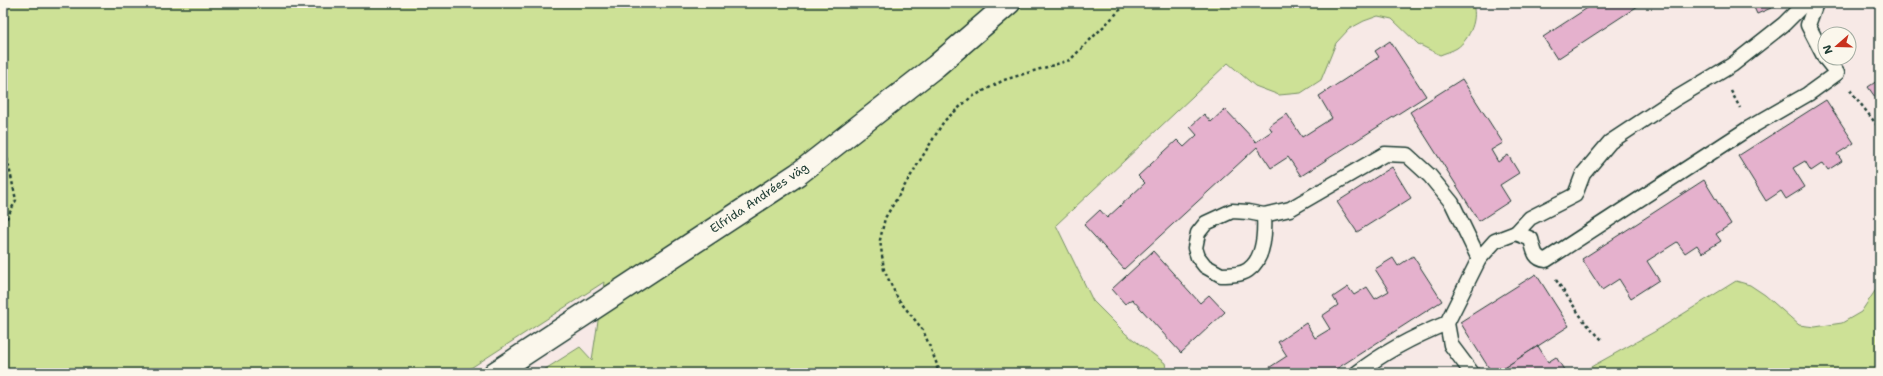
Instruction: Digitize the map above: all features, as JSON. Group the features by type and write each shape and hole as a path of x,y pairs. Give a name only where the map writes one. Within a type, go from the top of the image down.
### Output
{"street":[{"name":"Elfrida Andrées väg","path":"495,373 798,174 936,66 1009,3"}],"lane":[{"path":"1472,373 1451,345 1447,323 1479,259 1495,241 1516,233 1530,218 1575,195 1583,174 1610,142 1675,99 1732,65 1784,24 1806,3"},
{"path":"1816,3 1808,24 1817,42"},
{"path":"1516,233 1530,239 1536,256 1540,259 1546,260 1749,128 1808,94 1837,72 1832,66"},
{"path":"1264,215 1262,248 1256,261 1248,270 1221,275 1205,266 1198,257 1195,248 1198,233 1206,223 1232,211 1264,215 1290,209 1385,154 1407,155 1430,176 1452,204 1479,259"},
{"path":"1357,373 1390,350 1425,331 1447,323"}],"path":[{"path":"932,373 938,367 923,330 898,299 884,270 880,240 885,218 944,121 970,98 1004,80 1070,60 1127,3"},
{"path":"1837,72 1880,130"},
{"path":"1730,88 1749,128"},
{"path":"3,94 6,98 5,148 16,200 3,226"},
{"path":"1546,260 1552,274 1580,316 1603,341"}],"green space":[{"path":"3,3 1472,3 1474,9 1474,21 1466,39 1462,44 1455,49 1440,55 1418,44 1392,19 1378,16 1364,21 1349,29 1336,43 1321,80 1301,93 1279,95 1255,86 1228,63 1056,225 1093,301 1126,334 1165,363 1167,373 539,373 580,347 592,360 604,282 463,373 3,373"},
{"path":"1736,281 1750,285 1765,295 1799,325 1815,327 1842,323 1861,312 1875,291 1880,288 1880,373 1585,373 1589,368 1654,332"}],"building":[{"path":"1595,3 1641,4 1557,59 1543,37"},
{"path":"1752,3 1783,3 1757,14"},
{"path":"1390,41 1426,96 1301,176 1288,157 1271,168 1257,147 1124,269 1084,225 1100,210 1107,218 1145,183 1138,176 1177,140 1184,147 1197,135 1190,127 1204,114 1211,122 1225,109 1256,142 1272,131 1269,126 1287,114 1302,137 1332,118 1319,96 1379,57 1375,51"},
{"path":"1462,79 1503,143 1491,150 1498,162 1508,155 1519,173 1500,185 1510,201 1479,221 1410,112"},
{"path":"1880,79 1880,104 1868,87"},
{"path":"1826,100 1854,143 1837,154 1842,161 1828,170 1823,163 1811,171 1805,161 1793,168 1805,187 1786,199 1781,191 1766,201 1738,156"},
{"path":"1392,167 1411,198 1357,232 1337,202"},
{"path":"1704,180 1731,224 1716,234 1721,241 1702,253 1697,245 1685,253 1677,242 1647,261 1659,280 1631,298 1619,279 1602,290 1582,259"},
{"path":"1153,251 1200,303 1209,295 1225,312 1181,353 1132,299 1125,304 1112,289"},
{"path":"1413,256 1442,301 1330,373 1261,373 1287,356 1278,342 1306,323 1315,338 1330,329 1322,316 1338,305 1333,297 1348,287 1354,295 1367,287 1375,299 1389,291 1375,269 1393,258 1398,266"},
{"path":"1536,274 1569,326 1496,373 1492,373 1460,322"},
{"path":"1538,346 1548,362 1556,357 1566,373 1496,373"}]}
